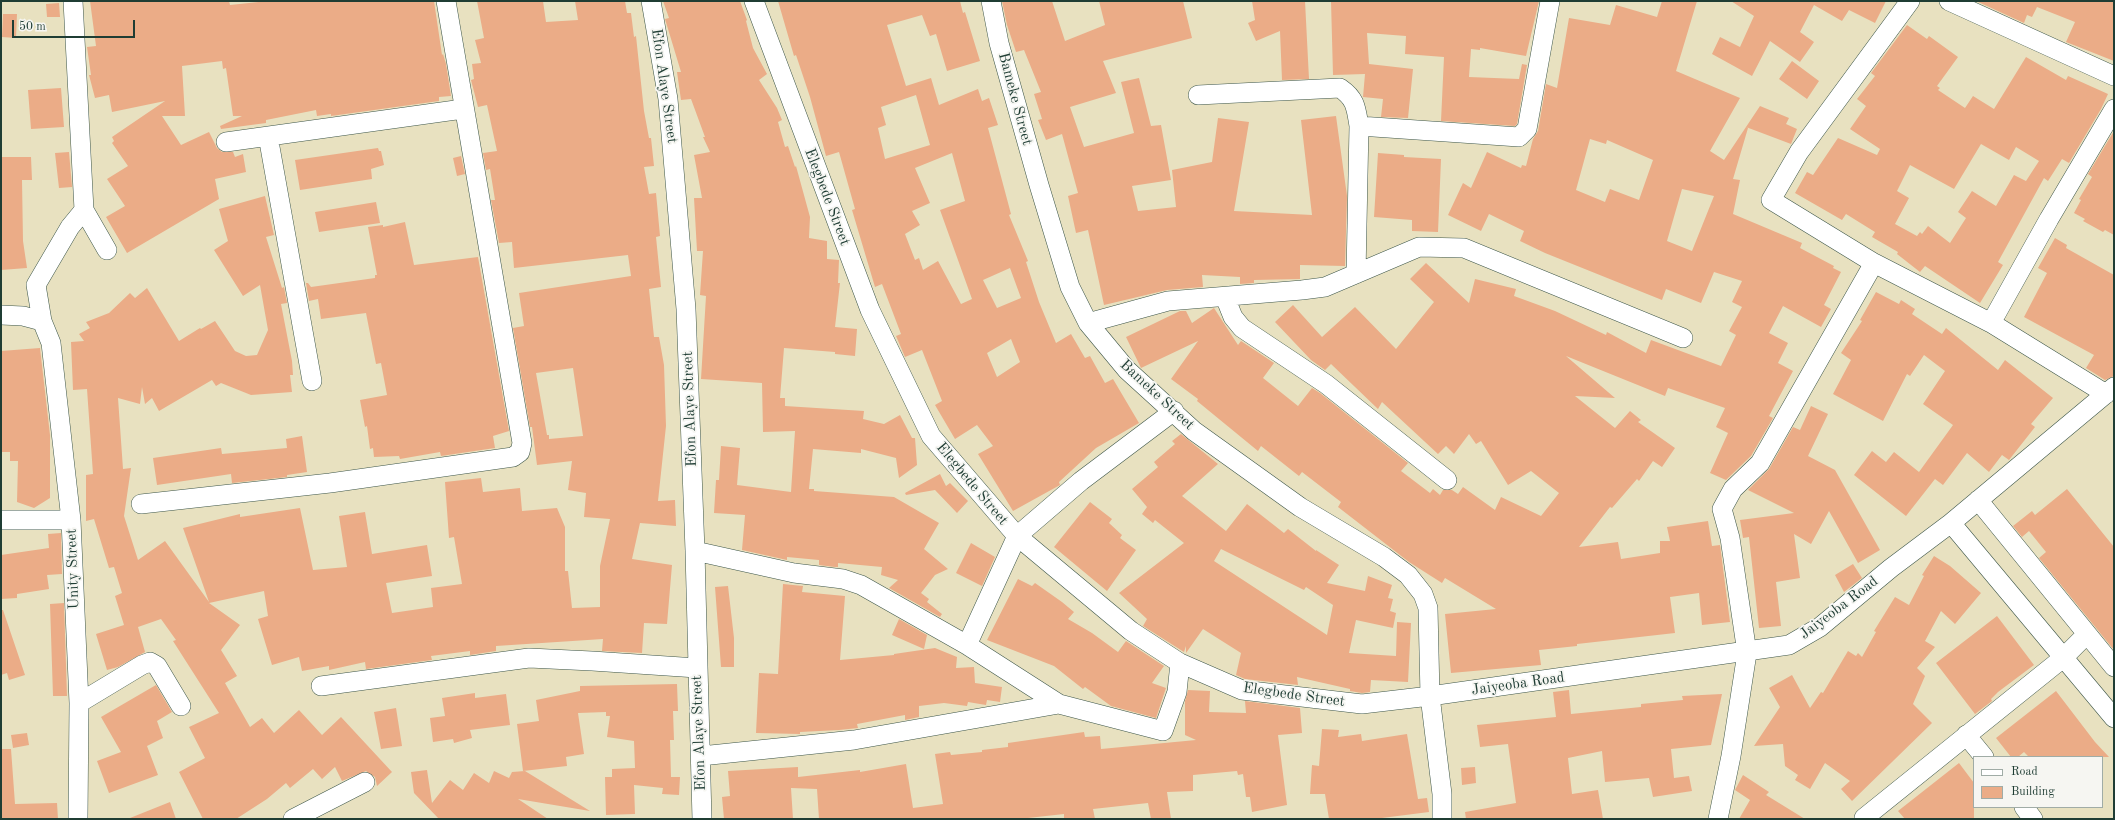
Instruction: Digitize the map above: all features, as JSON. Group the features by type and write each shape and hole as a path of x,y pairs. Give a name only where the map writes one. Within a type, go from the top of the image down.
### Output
{"street":[{"path":"73,1 84,210 107,250"},
{"path":"140,504 338,482 513,457 520,452 522,443 446,1"},
{"name":"Efon Alaye Street","path":"652,1 668,99 685,301 695,551 702,819"},
{"name":"Elegbede Street","path":"754,1 870,310 931,436 1017,536 1131,631 1180,663 1242,690 1362,704 1430,696"},
{"name":"Bameke Street","path":"991,1 999,43 1041,193 1070,287 1088,323 1127,370 1174,411 1194,431 1294,502 1384,557 1408,575 1423,594 1428,608 1430,696 1442,794 1442,819"},
{"path":"1358,126 1520,137 1527,129 1550,1"},
{"path":"1910,1 1799,152 1771,200 1874,263 1991,323 2110,390"},
{"path":"1949,1 2114,76"},
{"path":"1198,94 1340,88 1350,95 1356,108 1358,126 1356,274"},
{"path":"226,142 464,109"},
{"path":"1991,323 2048,219 2114,109"},
{"path":"268,136 312,381"},
{"name":"Unity Street","path":"78,819 79,703 71,520 51,344 42,321 36,286 70,227 84,210"},
{"path":"1088,323 1168,301 1326,287 1419,247 1464,248 1683,338"},
{"path":"1718,819 1731,756 1747,652 1730,538 1722,509 1733,489 1760,463 1874,263"},
{"path":"1225,297 1234,317 1242,328 1326,384 1447,480"},
{"path":"1,315 23,316 42,321"},
{"name":"Jaiyeoba Road","path":"1430,696 1789,645 1820,627 1891,568 1951,523 2110,390"},
{"path":"967,645 1017,536 1081,481 1174,411"},
{"path":"1978,500 2114,668"},
{"path":"1,520 71,520"},
{"path":"1951,523 2114,718"},
{"path":"695,551 794,573 843,579 861,585 967,645 1059,704 1163,731 1178,692 1180,663"},
{"path":"1866,819 1864,818 1966,734 2064,658 2087,634"},
{"path":"321,686 529,658 697,668"},
{"path":"79,703 142,665 150,662 157,666 181,706"},
{"path":"701,756 854,740 1059,704"},
{"path":"1966,734 1983,756"},
{"path":"293,819 365,782"},
{"path":"2025,808 2033,819"}],"building":[{"path":"90,1 229,1 230,5 268,1 434,1 442,55 443,54 446,64 451,96 439,97 439,101 331,116 331,114 317,116 316,110 266,120 266,123 221,129 220,126 242,116 233,116 226,68 223,69 222,61 182,66 185,116 162,116 181,145 209,132 217,148 222,152 233,152 235,157 243,154 246,172 215,179 219,199 127,253 106,217 125,206 107,179 128,166 112,143 114,141 112,137 165,101 112,112 109,95 95,98 89,75 91,75 87,47 96,46"},
{"path":"477,1 543,1 546,22 578,20 575,1 625,1 627,13 631,13 634,37 636,36 644,111 649,138 651,138 654,166 644,167 649,194 656,193 660,236 656,237 661,287 649,289 654,337 659,337 664,365 666,426 658,501 675,500 676,526 640,523 632,559 672,565 667,624 644,623 642,653 602,651 603,639 496,646 496,651 470,655 470,651 431,656 432,660 366,669 365,662 329,670 329,666 302,671 299,657 272,665 258,619 268,616 264,591 209,603 240,625 221,650 237,676 225,683 250,727 262,718 274,733 299,710 322,735 341,717 392,772 377,786 375,777 366,771 342,781 335,767 322,779 313,769 290,788 286,783 267,799 236,819 203,819 179,772 205,758 189,727 219,713 173,641 176,640 161,619 138,627 145,652 118,667 107,670 96,634 124,625 115,596 122,593 114,567 109,568 94,519 86,521 86,475 93,474 87,389 73,390 71,342 84,341 79,334 90,328 86,322 109,313 130,293 135,298 147,288 179,341 215,321 235,351 246,356 257,355 268,330 260,285 243,296 214,250 228,241 219,209 265,196 274,235 266,237 282,288 284,287 287,303 281,304 292,361 293,375 290,375 292,392 251,395 221,383 216,386 212,380 159,411 152,398 145,404 142,387 140,404 118,398 123,469 131,468 124,516 138,560 165,541 209,602 183,528 240,514 240,517 300,508 313,570 347,567 339,516 365,512 372,554 427,545 432,576 386,583 392,613 433,607 431,588 462,584 454,537 449,538 445,482 481,478 483,492 520,488 522,511 557,508 565,527 565,571 568,571 572,608 600,607 600,566 610,519 584,517 586,493 568,490 572,461 537,465 532,427 530,427 513,328 524,326 519,293 631,276 628,255 514,268 512,242 499,243 491,200 495,200 490,169 486,170 483,153 497,151 487,105 478,107 471,80 474,79 472,64 481,63 475,40 484,38","holes":["573,368 583,436 549,439 536,373"]},
{"path":"663,1 740,1 747,20 753,48 767,74 759,80 777,108 782,120 778,122 785,147 788,146 795,167 796,166 810,217 809,238 827,241 827,259 839,260 838,283 840,283 835,327 857,329 855,356 835,354 835,352 784,348 780,398 785,398 785,406 864,411 863,419 884,424 900,415 912,438 915,438 917,465 899,478 896,458 861,449 861,453 813,449 809,489 814,489 814,491 894,497 939,523 924,549 948,569 935,575 921,593 929,599 927,602 942,614 940,617 889,588 898,580 881,575 882,567 838,563 838,567 835,567 819,565 819,560 787,557 787,560 742,550 745,515 714,513 716,480 719,480 721,446 740,448 737,485 791,492 795,431 763,432 762,383 701,379 706,296 700,295 703,251 697,251 694,198 702,198 694,155 710,152 703,137 705,137 691,99 681,100 677,72 681,72 665,19 669,18"},
{"path":"778,1 960,1 963,13 965,12 980,61 947,71 936,34 930,36 922,15 887,25 906,86 931,78 939,105 978,89 982,101 989,98 998,125 988,128 1011,214 1009,215 1028,261 1026,262 1039,302 1056,343 1071,334 1085,358 1090,356 1105,383 1113,379 1139,423 1096,448 1059,482 1060,485 1013,511 978,454 993,446 977,425 955,439 935,405 942,401 922,350 905,357 896,336 901,334 882,284 875,287 852,210 855,209 839,152 826,156 810,97 796,55 794,56","holes":["916,95 930,145 885,159 878,128 886,125 881,107","952,153 965,201 940,210 972,299 961,304 938,261 923,270 919,258 915,260 905,234 920,225 912,211 930,203 915,168","1010,268 1021,298 997,308 983,280","1011,339 1020,362 997,377 987,353"]},
{"path":"1002,1 1052,1 1065,41 1105,25 1099,1 1183,1 1192,38 1103,61 1116,93 1070,107 1084,147 1134,133 1121,82 1139,78 1151,126 1161,125 1171,180 1132,186 1138,211 1176,207 1172,170 1212,162 1218,118 1249,122 1234,211 1312,215 1301,120 1336,116 1347,196 1345,266 1300,265 1300,279 1254,280 1254,283 1240,284 1240,277 1202,275 1203,287 1167,290 1104,305 1088,230 1076,233 1068,196 1078,193 1062,134 1046,140 1038,120 1042,119 1034,94 1041,92 1024,50 1016,52 1007,25"},
{"path":"1252,1 1305,1 1309,79 1282,80 1280,31 1256,41 1248,23 1255,20"},
{"path":"1331,1 1539,1 1526,56 1480,48 1480,50 1471,49 1469,77 1519,79 1522,64 1527,65 1517,124 1515,126 1441,121 1444,57 1405,54 1406,36 1367,33 1369,64 1413,69 1408,118 1381,117 1383,99 1363,97 1365,74 1333,75"},
{"path":"1662,1 1697,1 1676,71 1740,98 1710,151 1724,160 1746,127 1748,128 1733,179 1740,180 1733,214 1802,243 1800,248 1834,266 1833,268 1841,272 1824,305 1831,309 1821,327 1783,306 1769,333 1788,343 1778,363 1793,371 1769,416 1773,418 1751,456 1726,480 1710,473 1728,433 1716,427 1725,408 1668,388 1665,396 1566,356 1615,398 1575,396 1615,428 1630,411 1641,420 1638,422 1675,448 1662,467 1653,461 1639,481 1637,479 1612,508 1610,507 1579,547 1618,542 1621,559 1660,553 1660,541 1670,541 1667,527 1708,521 1712,546 1720,545 1730,622 1702,625 1699,593 1670,597 1675,633 1577,644 1577,646 1539,650 1541,665 1451,673 1445,614 1496,609 1445,578 1442,583 1409,562 1338,507 1341,502 1302,472 1299,476 1261,446 1258,451 1197,401 1198,399 1171,379 1198,341 1141,368 1126,337 1180,311 1186,311 1192,323 1214,308 1238,345 1241,341 1274,363 1263,378 1298,406 1312,388 1320,393 1408,463 1401,471 1430,493 1433,489 1440,495 1443,490 1452,490 1458,494 1463,487 1495,510 1501,497 1541,516 1559,493 1531,471 1508,485 1481,441 1476,444 1469,434 1454,454 1446,446 1438,454 1382,402 1378,409 1331,364 1325,370 1311,360 1275,322 1293,305 1322,337 1355,307 1396,349 1434,302 1410,279 1426,263 1469,303 1475,279 1516,289 1514,296 1555,311 1606,335 1607,332 1646,353 1651,340 1721,366 1736,335 1729,331 1742,307 1732,302 1742,281 1714,272 1701,303 1666,289 1662,300 1545,253 1520,241 1524,231 1489,214 1481,231 1448,215 1463,183 1471,188 1487,152 1521,168 1522,165 1526,166 1533,139 1538,131 1546,84 1557,88 1569,18 1610,25 1616,5 1657,17","holes":["1590,139 1606,144 1607,140 1653,160 1639,200 1610,189 1605,202 1576,190","1682,189 1714,196 1692,251 1667,241"]},
{"path":"1731,1 1886,1 1875,23 1849,10 1842,21 1814,5 1800,32 1814,42 1800,62 1770,41 1752,76 1712,54 1720,37 1740,47 1754,16"},
{"path":"1976,1 2114,1 2114,61 2066,42 2075,22 2037,7 2032,17 2027,15 2024,23"},
{"path":"59,3 60,17 47,17 46,4"},
{"path":"3,14 17,14 16,38 2,37"},
{"path":"1907,25 1927,39 1929,36 1958,57 1937,86 1940,88 1938,90 1965,108 1973,96 1994,109 2026,57 2066,80 2068,76 2108,94 2101,109 2069,163 2062,159 2048,181 2044,178 1998,262 2003,265 1980,303 1925,266 1920,272 1897,254 1898,252 1872,237 1875,232 1846,214 1842,220 1795,193 1807,172 1813,175 1838,138 1877,155 1880,149 1850,129 1866,106 1857,99 1875,76 1871,73","holes":["1981,144 2009,160 2016,147 2039,161 2026,181 2014,175 1996,206 1972,191 1958,212 1966,218 1950,243 1928,226 1922,234 1920,232 1917,236 1895,224 1909,198 1897,191 1910,165 1954,189"]},
{"path":"1792,61 1819,81 1807,99 1779,79"},
{"path":"61,88 64,127 31,129 28,90"},
{"path":"1760,106 1789,118 1786,124 1797,129 1791,144 1746,127"},
{"path":"2114,131 2114,235 2105,230 2103,232 2083,221 2085,219 2074,213 2081,200 2079,199 2092,177 2088,174"},
{"path":"378,148 379,151 381,151 384,165 371,169 372,179 300,190 295,160"},
{"path":"69,152 72,187 59,188 55,153"},
{"path":"1378,153 1404,155 1404,157 1441,159 1438,232 1412,231 1412,220 1374,217"},
{"path":"461,156 465,174 457,176 453,158"},
{"path":"1,157 31,157 32,180 22,180 23,241 27,268 1,270"},
{"path":"376,202 380,223 319,232 315,212"},
{"path":"405,222 414,265 478,257 509,431 493,436 495,448 441,456 440,452 400,459 399,456 374,457 373,448 370,449 367,426 365,427 360,400 387,395 381,363 376,364 366,313 321,319 318,299 309,301 306,283 308,283 311,287 375,278 375,275 377,275 368,227 383,225 383,227"},
{"path":"2055,238 2067,245 2066,248 2114,275 2114,376 2105,380 2086,368 2094,355 2024,317 2047,273 2038,268"},
{"path":"1876,292 1899,304 1901,300 1915,309 1912,314 1942,334 1946,328 1998,370 2005,360 2053,398 2031,424 2035,427 2009,460 2002,455 1989,472 1967,453 1943,485 1935,479 1906,516 1854,475 1872,451 1886,462 1894,452 1919,472 1953,425 1923,404 1945,371 1924,355 1910,376 1907,374 1883,421 1833,394 1851,360 1841,353 1862,321 1860,320"},
{"path":"40,348 50,435 50,498 34,508 17,502 18,461 10,461 10,452 1,452 1,351"},
{"path":"1811,406 1828,414 1808,456 1835,470 1880,550 1858,563 1829,511 1811,544 1794,534 1800,578 1776,582 1781,626 1759,628 1749,537 1743,538 1740,520 1794,513 1748,490 1769,469 1793,427 1800,430"},
{"path":"1181,434 1218,464 1182,496 1226,531 1247,504 1284,533 1288,529 1316,551 1339,565 1327,583 1365,591 1368,576 1392,585 1388,598 1393,599 1390,611 1396,613 1393,628 1356,620 1349,653 1396,656 1397,622 1411,623 1408,682 1371,680 1370,692 1362,693 1297,677 1298,685 1245,679 1236,675 1241,653 1203,629 1186,653 1186,646 1184,652 1143,626 1147,619 1119,593 1184,543 1155,520 1153,523 1142,514 1147,507 1132,489 1158,467 1154,462 1175,444 1172,441","holes":["1221,549 1304,590 1306,587 1333,605 1327,635 1214,561"]},
{"path":"302,436 307,472 287,475 287,477 232,483 231,474 157,485 153,458 221,448 222,454 287,448 286,439"},
{"path":"940,474 946,486 950,483 968,501 957,513 935,490 906,495 905,493"},
{"path":"2067,489 2114,547 2114,650 2039,558 2046,552 2029,531 2022,537 2013,526 2032,511 2035,515"},
{"path":"1090,502 1112,519 1109,523 1122,535 1120,538 1136,550 1107,591 1054,547"},
{"path":"61,533 62,574 47,575 49,589 17,594 17,598 1,599 1,555 49,548 48,534"},
{"path":"971,543 995,557 982,586 956,573"},
{"path":"1934,556 1950,566 1981,593 1955,624 1941,611 1925,641 1935,647 1917,668 1925,676 1913,704 1932,723 1852,801 1841,789 1850,781 1825,763 1810,789 1795,780 1798,775 1785,766 1783,744 1754,746 1780,707 1769,688 1792,675 1810,708 1821,692 1823,693 1848,651 1856,656 1858,653 1862,657 1876,632 1874,631 1895,597 1909,605 1924,576 1922,575"},
{"path":"1853,564 1862,578 1844,592 1835,575"},
{"path":"1018,579 1032,586 1035,583 1062,602 1074,612 1068,619 1092,633 1118,652 1126,641 1164,666 1152,683 1166,688 1156,718 1111,706 1085,687 1083,689 1054,666 987,640"},
{"path":"783,584 803,586 802,592 845,596 840,660 894,655 935,648 957,657 956,668 974,667 975,683 1002,687 1000,702 987,700 986,705 968,702 967,706 944,703 919,706 919,717 905,720 905,715 857,724 858,728 800,732 800,734 756,733 759,673 778,674"},
{"path":"728,586 734,638 734,667 721,667 715,587"},
{"path":"64,603 67,696 53,696 50,604"},
{"path":"1,610 3,610 25,675 9,680 7,673 1,675"},
{"path":"1997,616 2034,665 1998,692 1991,699 1992,701 1975,714 1936,663"},
{"path":"899,619 927,635 924,649 892,635"},
{"path":"677,684 678,711 673,711 674,740 670,740 671,777 680,777 679,795 662,794 663,788 634,785 635,814 606,815 605,777 612,777 612,769 635,768 634,741 607,737 610,716 606,716 606,712 578,713 584,754 566,757 567,766 523,771 517,724 539,721 536,700 580,691 580,686"},
{"path":"156,685 172,712 157,721 163,738 147,746 158,775 109,793 97,761 121,752 101,717"},
{"path":"1188,690 1210,691 1209,712 1246,713 1245,701 1300,708 1302,733 1278,735 1287,805 1252,812 1250,797 1246,797 1243,774 1238,775 1237,771 1193,775 1193,791 1167,792 1171,819 1151,819 1148,803 1093,809 1095,819 1064,819 1064,814 1019,819 819,819 817,789 791,788 793,819 724,819 722,797 730,796 728,771 798,767 798,777 860,770 860,772 906,764 913,808 943,804 935,754 950,752 951,755 982,752 982,750 1008,747 1008,743 1084,732 1085,737 1100,736 1101,749 1196,740 1185,735 1185,701"},
{"path":"1569,690 1571,714 1641,707 1641,704 1683,700 1682,696 1722,694 1711,745 1671,749 1674,778 1689,776 1692,791 1653,797 1649,778 1605,782 1602,751 1568,758 1572,794 1598,790 1603,819 1466,819 1465,812 1516,803 1508,744 1480,747 1477,725 1556,717 1553,692"},
{"path":"2056,691 2095,742 2109,757 2028,756 2024,752 2019,756 2010,756 1996,738"},
{"path":"475,693 475,698 506,694 510,725 470,730 472,738 454,743 453,739 433,742 430,718 445,716 442,698"},
{"path":"396,708 402,746 381,749 374,712"},
{"path":"1322,729 1339,730 1338,737 1361,734 1362,741 1407,734 1418,799 1427,798 1429,812 1374,819 1329,819 1325,794 1310,794 1312,765 1319,766"},
{"path":"27,733 29,745 13,748 11,735"},
{"path":"1,749 11,749 15,804 57,803 58,819 1,819"},
{"path":"1959,763 1973,782 1974,819 1905,819 1898,811"},
{"path":"1475,767 1476,783 1462,785 1461,768"},
{"path":"427,770 432,803 450,780 463,790 474,773 489,783 494,771 509,778 512,772 525,771 590,811 518,799 548,819 439,819 414,793 411,772"},
{"path":"1743,775 1769,792 1766,795 1805,819 1739,819 1750,800 1735,790"},
{"path":"170,802 176,819 130,819 130,818"}]}
